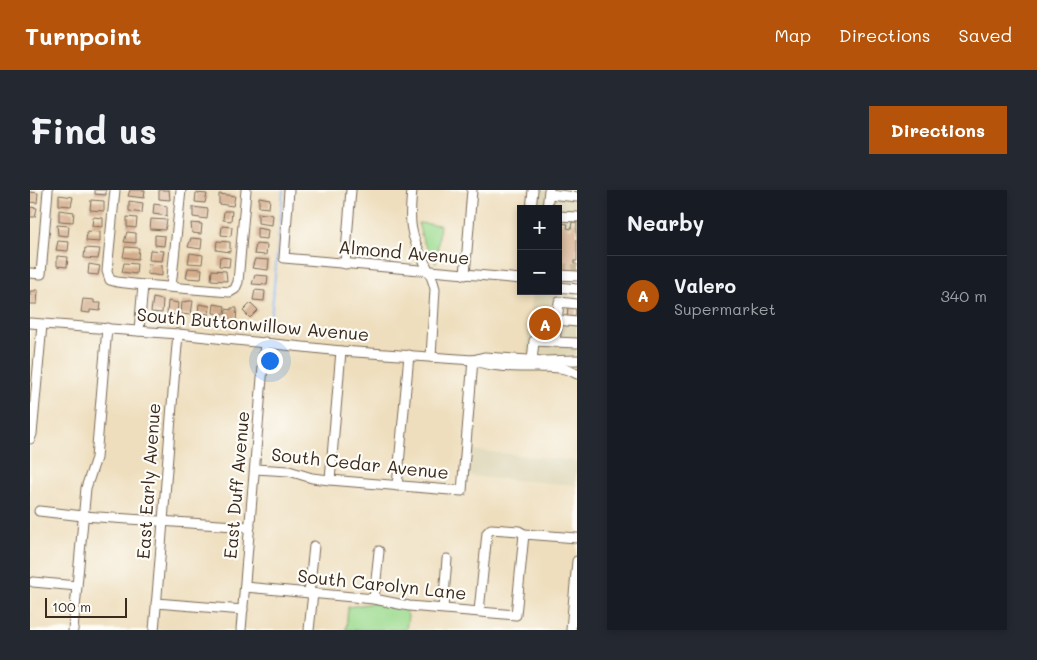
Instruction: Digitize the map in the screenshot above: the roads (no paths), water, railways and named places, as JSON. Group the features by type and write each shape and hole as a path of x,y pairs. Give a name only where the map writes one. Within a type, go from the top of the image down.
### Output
{"street":[{"path":"30,273 41,274 48,190"},
{"path":"115,190 108,275 113,281 230,292 235,289 238,282 246,190"},
{"path":"172,287 181,190"},
{"name":"Almond Avenue","path":"289,190 284,258 517,279"},
{"path":"345,264 352,190"},
{"path":"412,190 411,229 434,281 435,295 430,357"},
{"path":"465,275 472,190"},
{"path":"531,205 532,190"},
{"path":"547,205 549,192 577,197"},
{"path":"562,216 577,218"},
{"path":"562,275 577,276"},
{"path":"139,331 143,285"},
{"path":"562,287 577,289"},
{"path":"555,342 559,302 577,304"},
{"path":"557,320 577,322"},
{"name":"South Buttonwillow Avenue","path":"30,324 100,330 107,328 265,342 341,351 473,360 484,357 532,361 577,360"},
{"path":"31,436 33,388 42,325"},
{"path":"73,630 87,483 96,458 107,328"},
{"name":"East Early Avenue","path":"154,630 178,334"},
{"path":"532,361 534,341 576,343"},
{"name":"East Duff Avenue","path":"241,630 265,342"},
{"path":"330,480 341,351"},
{"path":"397,486 408,355"},
{"name":"South Buttonwillow Avenue","path":"473,360 482,364 561,367 577,374"},
{"name":"South Cedar Avenue","path":"255,469 289,471 312,478 330,480 462,491 473,360"},
{"path":"39,511 83,516 250,527"},
{"path":"479,611 486,533 491,529 524,534 577,538"},
{"name":"South Carolyn Lane","path":"245,587 374,599 410,606 516,615 524,534"},
{"path":"309,630 314,546"},
{"path":"374,599 379,551"},
{"path":"443,608 447,559"},
{"path":"571,630 577,561"},
{"path":"34,582 77,586"},
{"path":"156,603 243,610"}],"waterway":[{"path":"270,329 283,190"}],"tunnel":[{"path":"562,267 577,269"}],"place":[{"name":"Valero","path":"545,324"}]}
